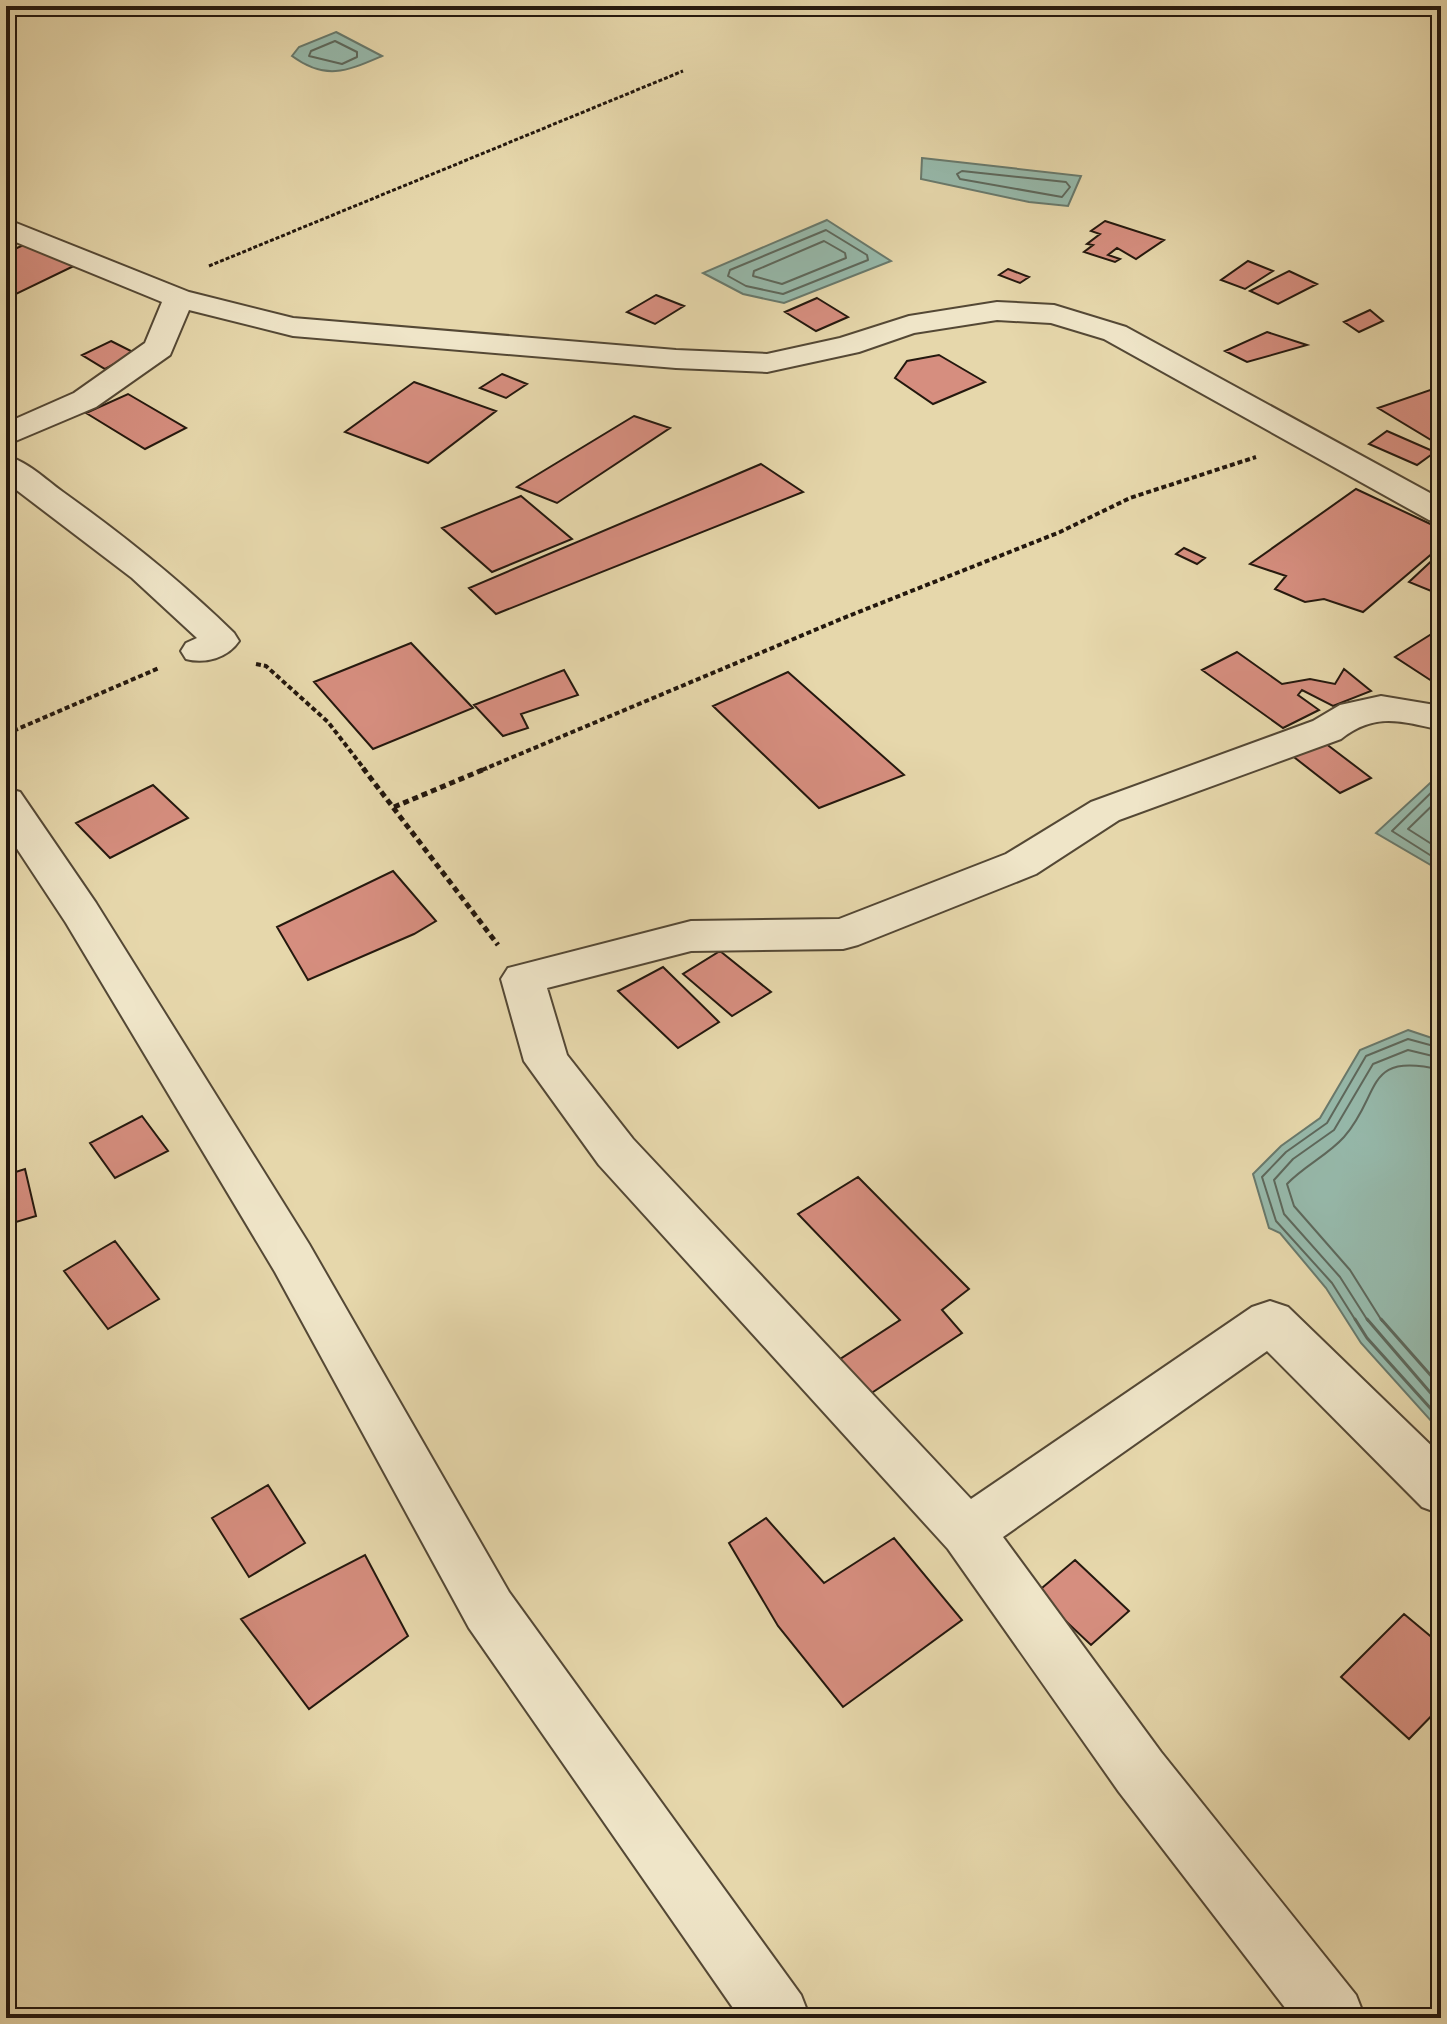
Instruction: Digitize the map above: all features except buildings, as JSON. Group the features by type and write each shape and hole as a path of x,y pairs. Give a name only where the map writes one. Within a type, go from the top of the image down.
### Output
{"street":[{"path":"6,228 178,298 293,327 728,363 767,363 848,345 909,325 997,311 1054,314 1115,333 1441,513"},
{"path":"6,435 85,400 159,348 178,298"},
{"path":"6,466 89,528 200,619 221,641 199,651"},
{"path":"1333,2018 1140,1772 967,1532 616,1152 546,1061 523,979 691,936 843,934 1021,864 1105,811 1327,730 1342,716 1391,706 1441,718"},
{"path":"6,801 81,913 292,1258 489,1610 778,2018"},
{"path":"967,1532 1270,1322 1441,1490"}],"path":[{"path":"138,282 217,264 683,71"},
{"path":"394,807 841,619 1060,532 1130,498 1283,449 1284,428"},
{"path":"6,734 199,651 266,666 328,722 523,979"}],"water":[{"path":"336,32 382,56 347,69 326,71 315,69 292,56 299,47"},
{"path":"922,158 1081,176 1068,206 1029,202 921,179"},
{"path":"827,220 891,261 784,303 743,294 703,273"},
{"path":"1441,773 1441,871 1376,833"},
{"path":"1408,1030 1441,1041 1441,1432 1361,1343 1326,1288 1280,1233 1269,1228 1253,1174 1281,1146 1320,1118 1360,1050"}]}
